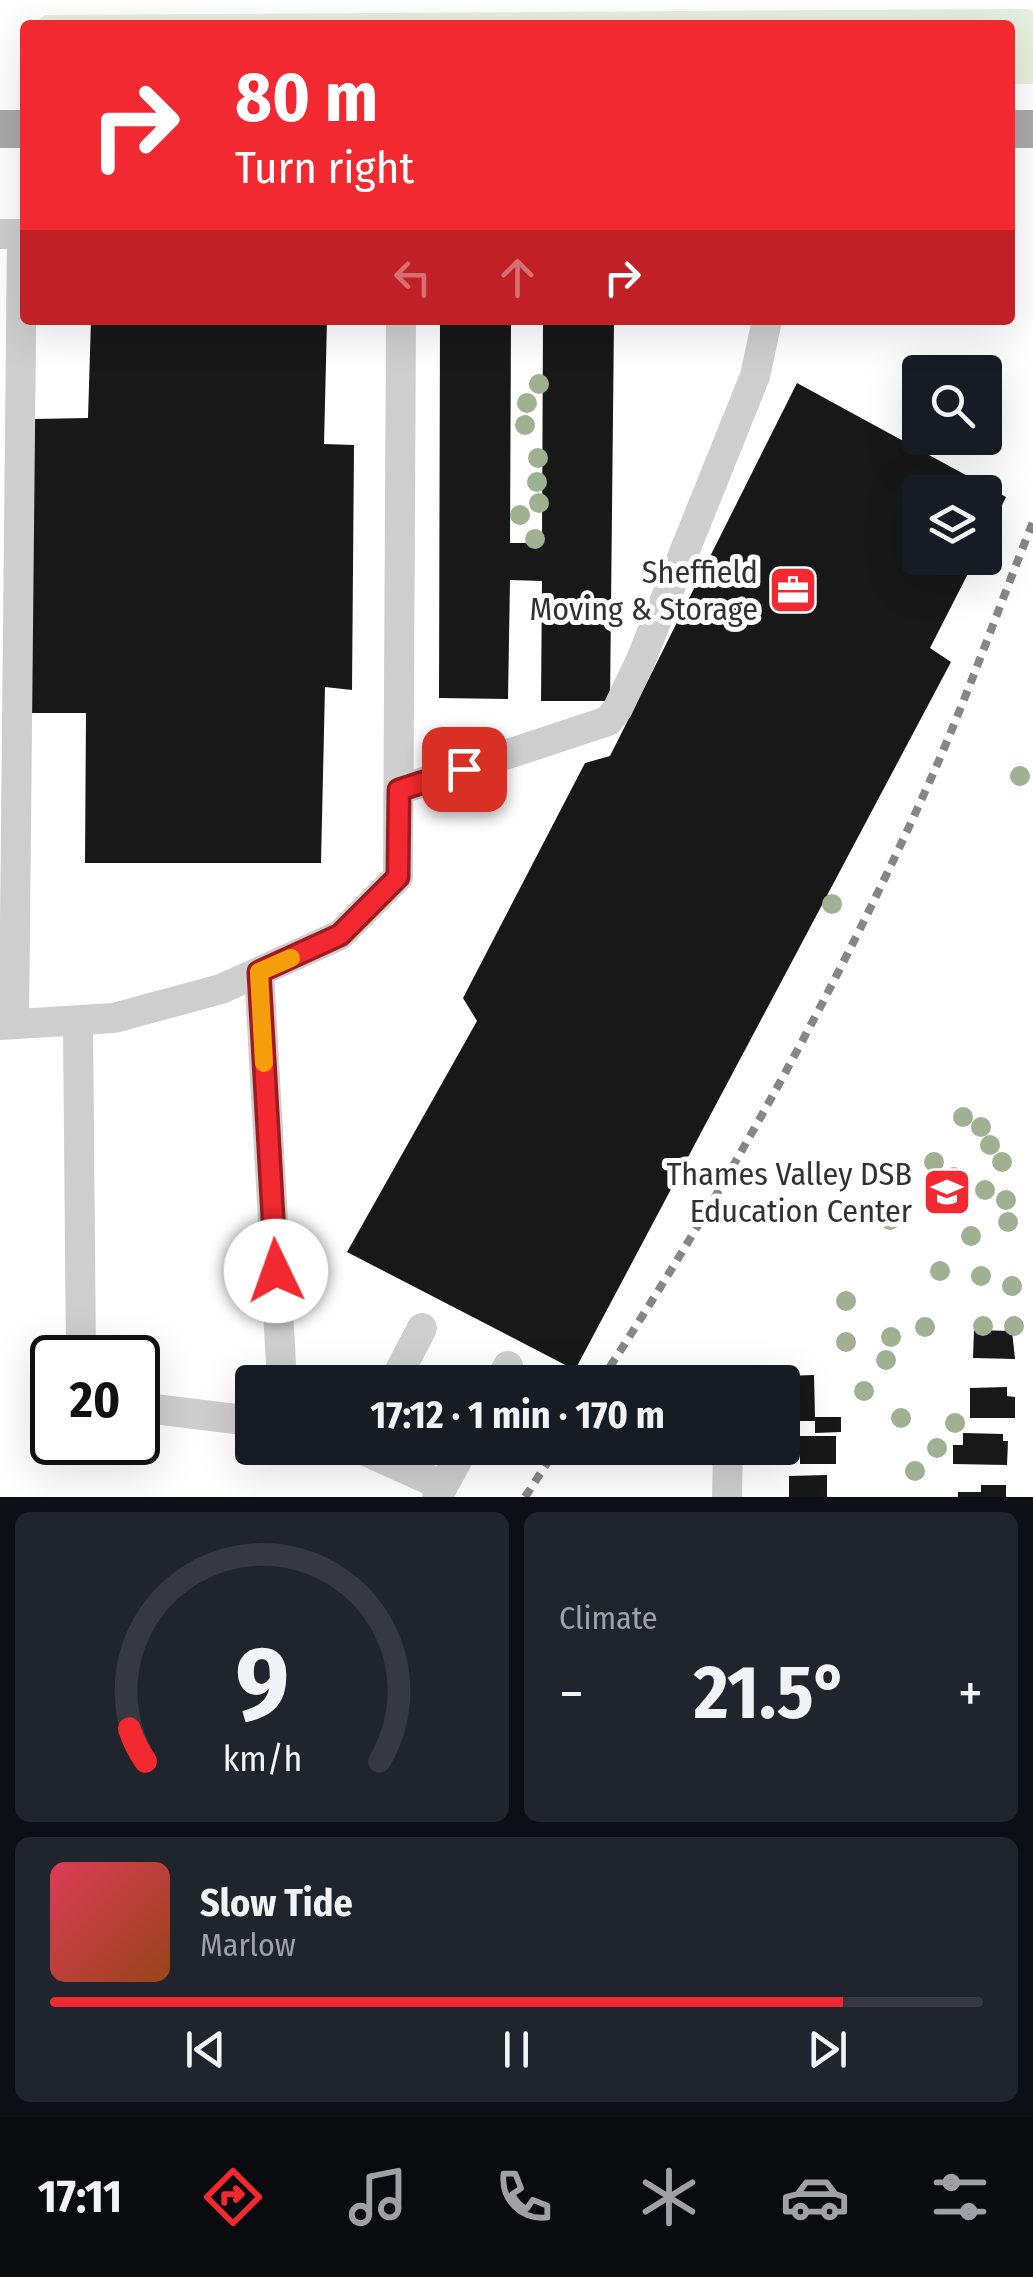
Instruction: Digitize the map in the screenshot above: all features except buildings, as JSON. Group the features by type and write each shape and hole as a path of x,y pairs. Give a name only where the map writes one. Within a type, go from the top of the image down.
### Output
{"street":[{"path":"16,234 7,1024 114,1018 221,989 340,935 398,877 401,325"},
{"path":"399,790 608,721 640,662 755,376 766,325"},
{"path":"259,972 281,1365"},
{"path":"78,1022 81,1335"},
{"path":"403,1365 422,1328"},
{"path":"160,1409 235,1419"},
{"path":"391,1465 440,1492 455,1465"},
{"path":"727,1497 728,1465"}],"green space":[{"path":"1027,9 1033,11 1033,84 1015,84 1015,20 39,20 45,15"}],"railway":[{"path":"611,1365 734,1164 856,938 943,751 1033,522"},
{"path":"525,1497 546,1465"}],"slow traffic":[{"path":"264,1063 259,972 291,958"}],"place":[{"name":"Sheffield Moving & Storage","path":"793,590"},
{"name":"Thames Valley DSB Education Center","path":"947,1192"}],"route":[{"path":"276,1271 259,972 340,935 362,916 398,877 399,790 464,769"}]}
